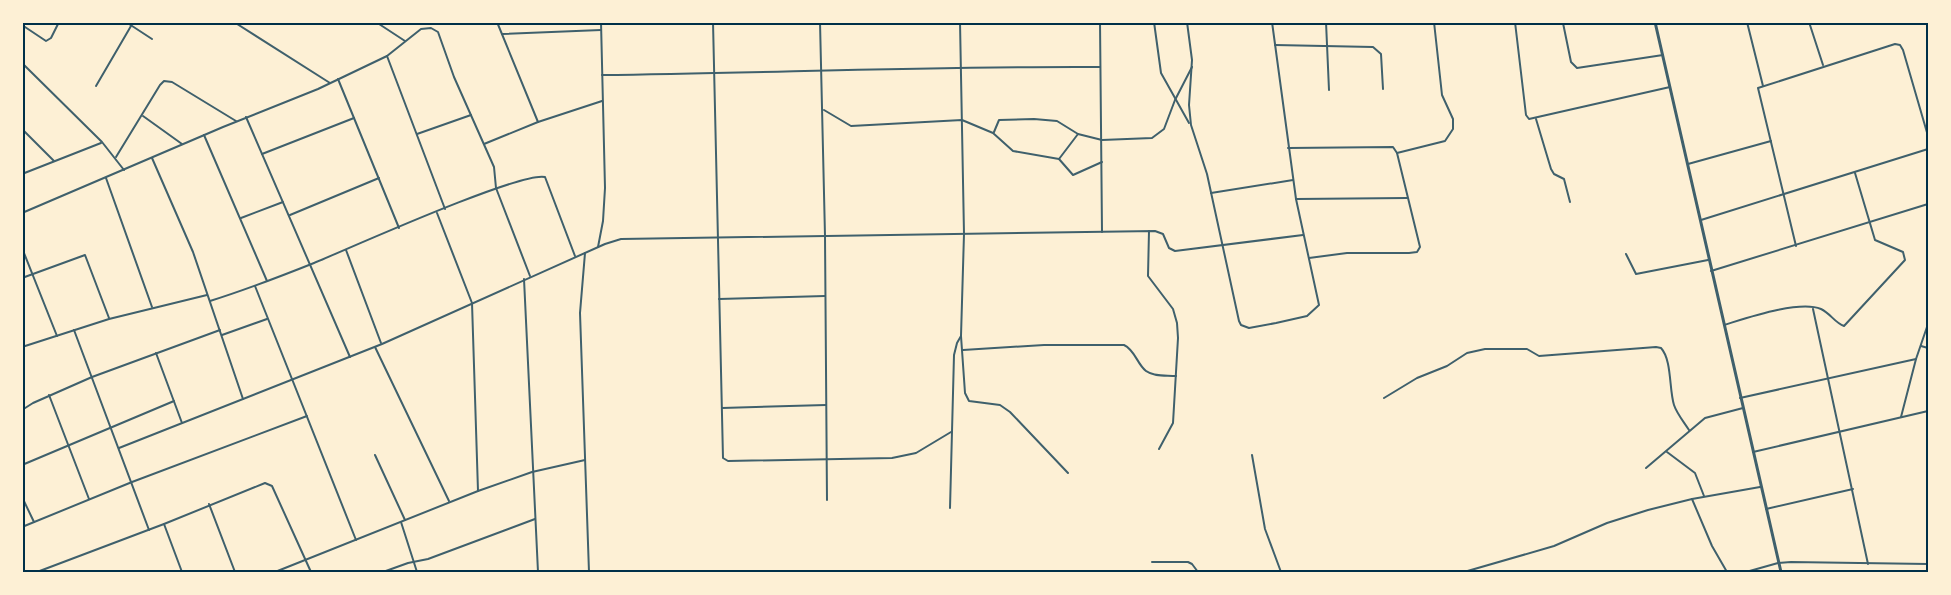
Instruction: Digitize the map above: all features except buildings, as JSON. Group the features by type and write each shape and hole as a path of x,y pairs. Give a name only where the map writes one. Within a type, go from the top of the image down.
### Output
{"street":[{"path":"22,25 46,41 51,38 60,22"},
{"path":"126,22 152,39"},
{"path":"234,22 330,83"},
{"path":"376,22 405,41"},
{"path":"22,213 330,83 387,56 422,29 426,22"},
{"path":"497,22 538,122"},
{"path":"598,247 604,208 601,22"},
{"path":"713,22 724,460 903,457 928,447 951,432"},
{"path":"820,22 826,296 827,500"},
{"path":"960,22 964,234 961,336 965,393 969,401 1000,405 1010,412 1068,472"},
{"path":"1100,22 1102,232"},
{"path":"1154,22 1161,74 1191,125"},
{"path":"1187,22 1192,66 1189,105 1191,125 1205,166 1239,321 1241,325 1249,328 1307,316 1319,305 1296,199 1272,22"},
{"path":"1326,22 1329,90"},
{"path":"1397,153 1444,141 1453,129 1453,118 1442,95 1434,22"},
{"path":"1515,22 1529,119 1670,87"},
{"path":"1655,22 1781,573"},
{"path":"1747,22 1763,86"},
{"path":"1809,22 1824,66"},
{"path":"1563,23 1571,62 1576,68 1663,55"},
{"path":"96,86 131,26"},
{"path":"422,29 431,28 438,32 494,167 496,188 530,276"},
{"path":"502,34 601,30"},
{"path":"1796,246 1758,90 1763,86 1824,66 1895,44 1900,45 1929,136"},
{"path":"1275,45 1373,46 1381,54 1383,89"},
{"path":"387,56 445,209"},
{"path":"22,63 102,142 124,170"},
{"path":"602,75 962,66 1100,67"},
{"path":"993,133 999,120 1034,119 1057,121 1078,134 1102,140 1152,138 1164,129 1192,66"},
{"path":"338,79 399,228"},
{"path":"116,157 162,83 170,81 237,121"},
{"path":"483,144 538,122 602,101"},
{"path":"822,110 851,126 962,120 993,133 1013,151 1059,159 1073,175 1102,162"},
{"path":"142,115 182,144"},
{"path":"416,134 471,115"},
{"path":"246,117 350,357"},
{"path":"262,154 354,118"},
{"path":"1536,119 1551,170 1563,179 1570,202"},
{"path":"22,129 54,161"},
{"path":"1059,159 1078,134"},
{"path":"204,135 267,281"},
{"path":"1688,164 1771,141"},
{"path":"22,174 102,142"},
{"path":"1288,148 1393,147 1397,153 1420,247 1417,252 1347,253 1309,258"},
{"path":"1701,220 1929,149"},
{"path":"152,158 208,294 244,400"},
{"path":"1724,325 1777,310 1813,308 1824,311 1841,325 1847,325 1905,260 1903,252 1875,240 1855,173"},
{"path":"210,301 311,264 496,188 538,176 545,177 575,256"},
{"path":"105,178 152,307"},
{"path":"289,216 379,178"},
{"path":"1211,193 1293,180"},
{"path":"1296,199 1407,198"},
{"path":"241,218 283,202"},
{"path":"1712,271 1929,204"},
{"path":"437,213 472,303 478,491"},
{"path":"1149,231 1148,276 1173,309 1177,323 1173,423 1159,448"},
{"path":"119,448 375,347 612,241 639,237 718,238 1149,231 1163,234 1169,248 1175,251 1303,235"},
{"path":"22,248 57,336"},
{"path":"346,250 382,344"},
{"path":"585,253 580,313 589,573"},
{"path":"1626,254 1636,274 1709,260"},
{"path":"22,278 86,255 109,319"},
{"path":"524,279 537,573"},
{"path":"255,286 356,540"},
{"path":"22,347 109,319 208,294"},
{"path":"719,300 826,296"},
{"path":"1813,308 1868,564"},
{"path":"222,335 268,319"},
{"path":"1901,417 1916,359 1929,324"},
{"path":"74,330 149,530"},
{"path":"22,410 49,395 92,377 220,330"},
{"path":"950,508 954,355 961,336"},
{"path":"963,350 1044,345 1124,345 1130,349 1146,371 1176,376"},
{"path":"1921,345 1929,348"},
{"path":"375,347 450,501"},
{"path":"1384,398 1417,378 1447,366 1467,353 1485,349 1527,349 1539,356 1661,348 1665,355 1675,409 1689,429"},
{"path":"156,353 182,423"},
{"path":"1740,398 1916,359"},
{"path":"49,395 90,499"},
{"path":"22,465 174,401"},
{"path":"722,408 826,405"},
{"path":"1647,468 1667,452 1689,429 1705,418 1743,408"},
{"path":"1752,452 1929,411"},
{"path":"22,527 132,482 307,416"},
{"path":"1667,452 1695,473 1705,497"},
{"path":"375,455 405,520"},
{"path":"1252,455 1265,529 1281,573"},
{"path":"275,573 450,501 532,472 585,460"},
{"path":"37,573 262,483 270,484 311,573"},
{"path":"1464,573 1554,546 1608,523 1692,499 1760,487"},
{"path":"1766,509 1853,489"},
{"path":"22,497 34,522"},
{"path":"1692,499 1712,546 1727,573"},
{"path":"209,504 235,573"},
{"path":"383,573 428,559 535,519"},
{"path":"401,522 417,573"},
{"path":"164,524 181,572"},
{"path":"1152,562 1188,562 1198,573"},
{"path":"1746,573 1778,562 1929,564"}]}
